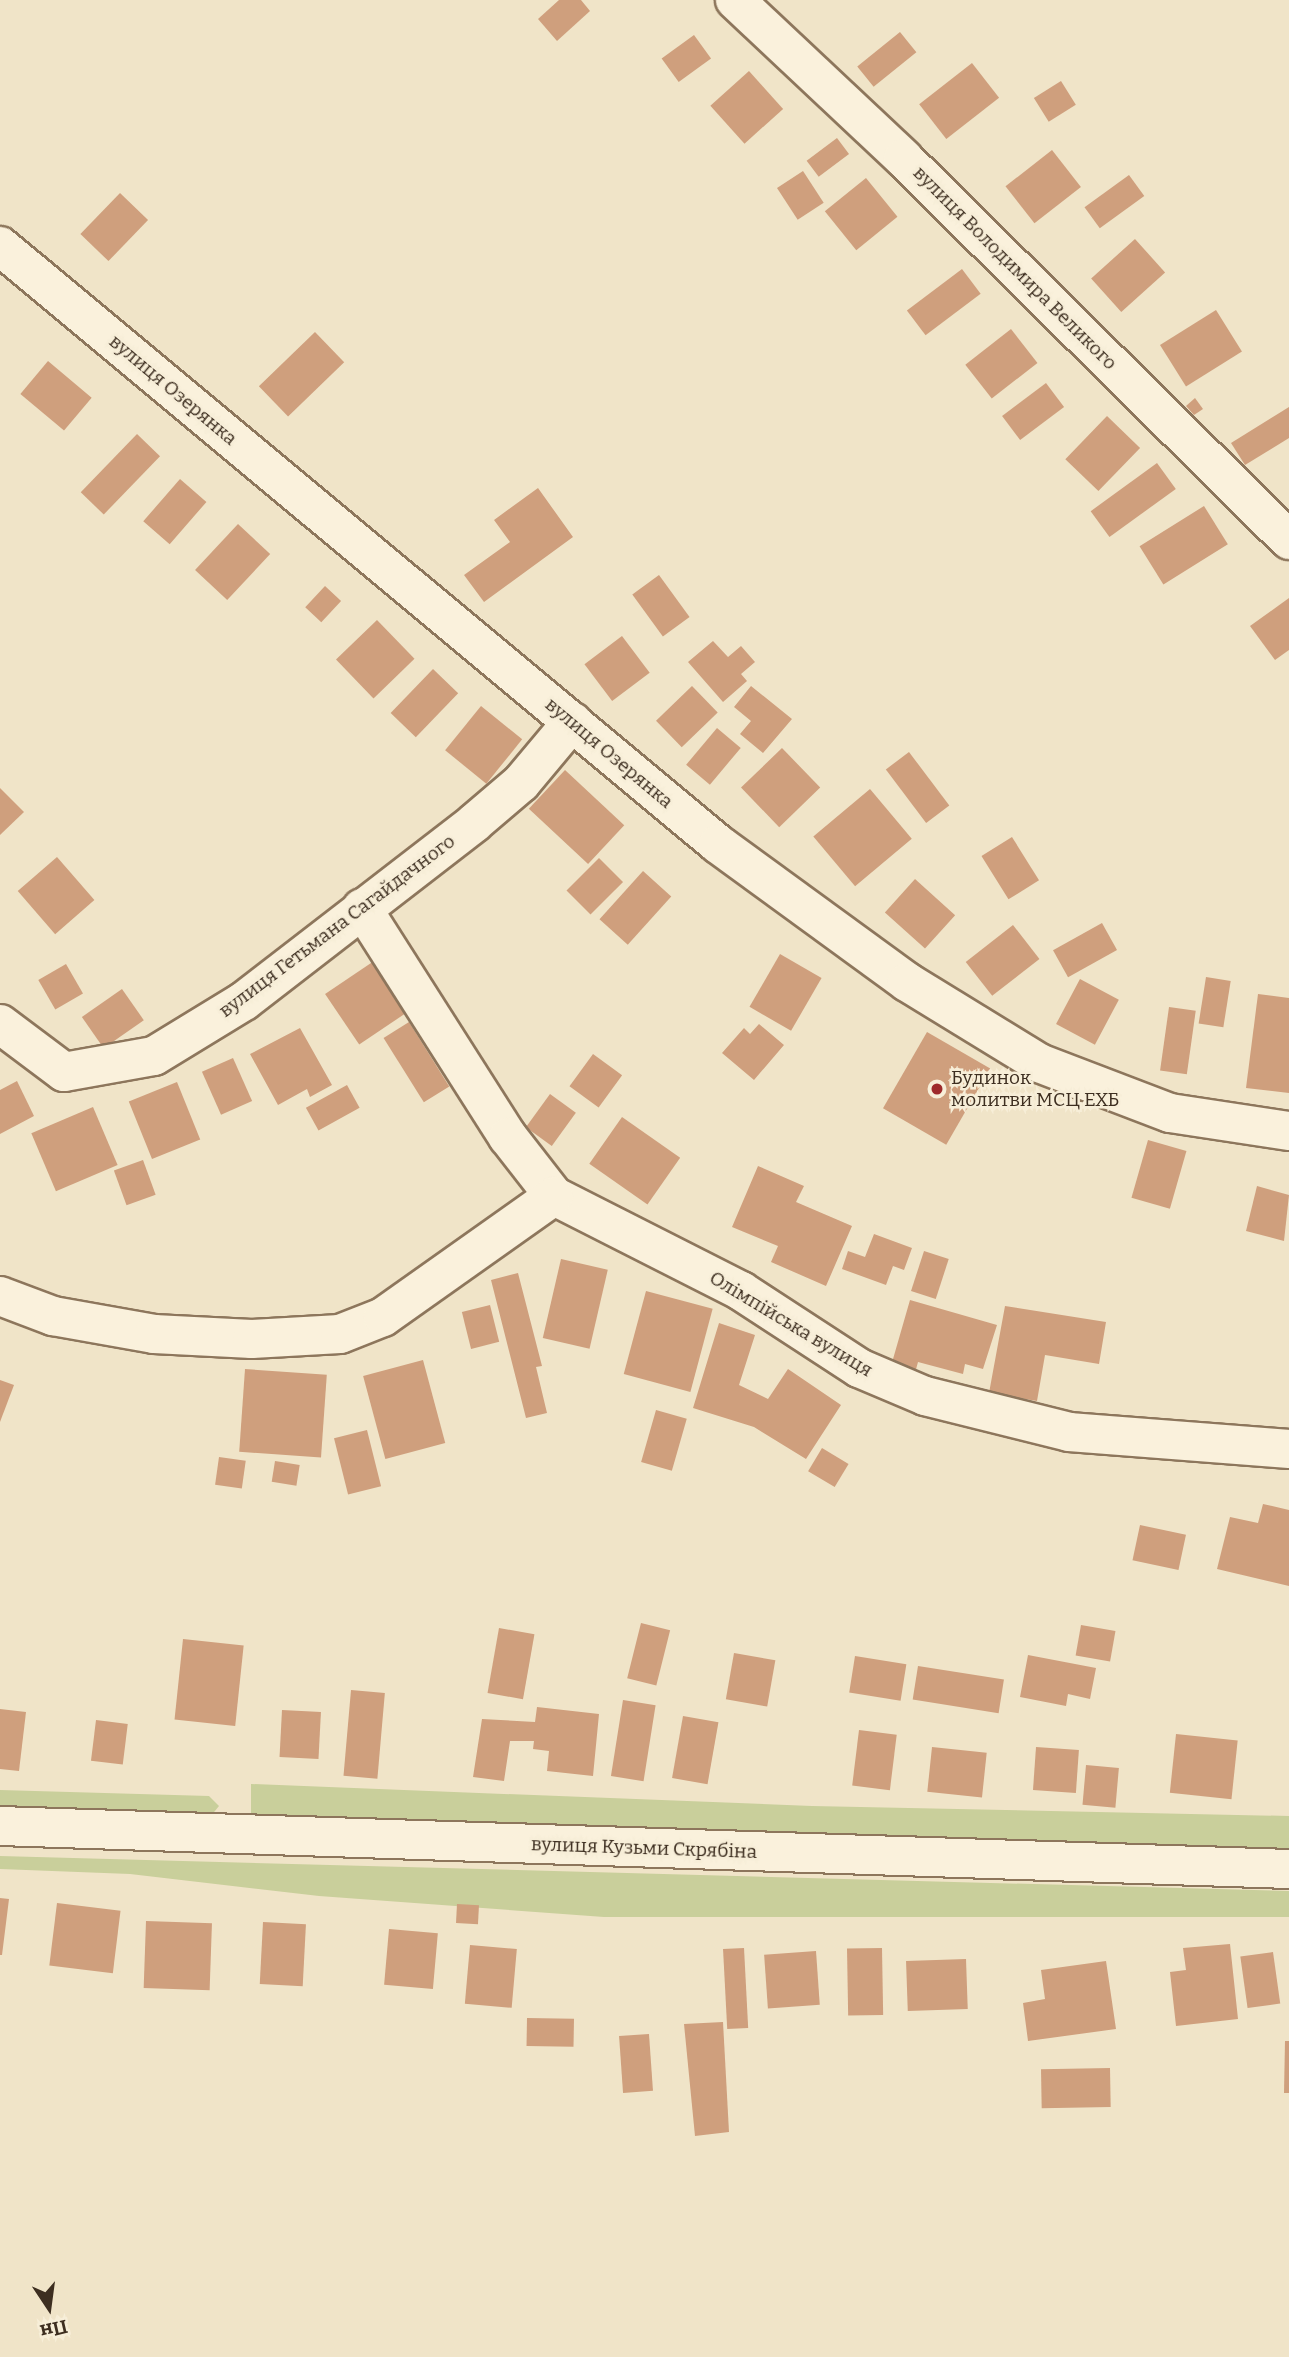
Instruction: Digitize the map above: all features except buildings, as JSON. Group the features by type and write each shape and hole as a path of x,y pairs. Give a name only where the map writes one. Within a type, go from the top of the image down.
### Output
{"street":[{"name":"вулиця Володимира Великого","path":"735,0 903,158 1289,540"},
{"name":"вулиця Озерянка","path":"0,246 718,844 907,982 1038,1063 1170,1113 1289,1131"},
{"name":"вулиця Гетьмана Сагайдачного","path":"0,1024 64,1073 154,1056 244,1001 521,783 572,722"},
{"name":"Олімпійська вулиця","path":"362,908 508,1137 554,1196 741,1290 859,1368 925,1396 1069,1432 1289,1449"},
{"path":"0,1297 53,1316 154,1334 252,1339 340,1334 383,1317 554,1196"},
{"name":"вулиця Кузьми Скрябіна","path":"0,1826 1289,1869"}],"green space":[{"path":"251,1784 812,1806 1289,1816 1289,1852 251,1821"},
{"path":"0,1790 209,1796 219,1806 210,1817 0,1812"},
{"path":"0,1856 1289,1891 1289,1917 604,1917 319,1896 130,1874 0,1869"}],"place":[{"name":"Будинок молитви МСЦ ЕХБ","path":"937,1089"}]}
